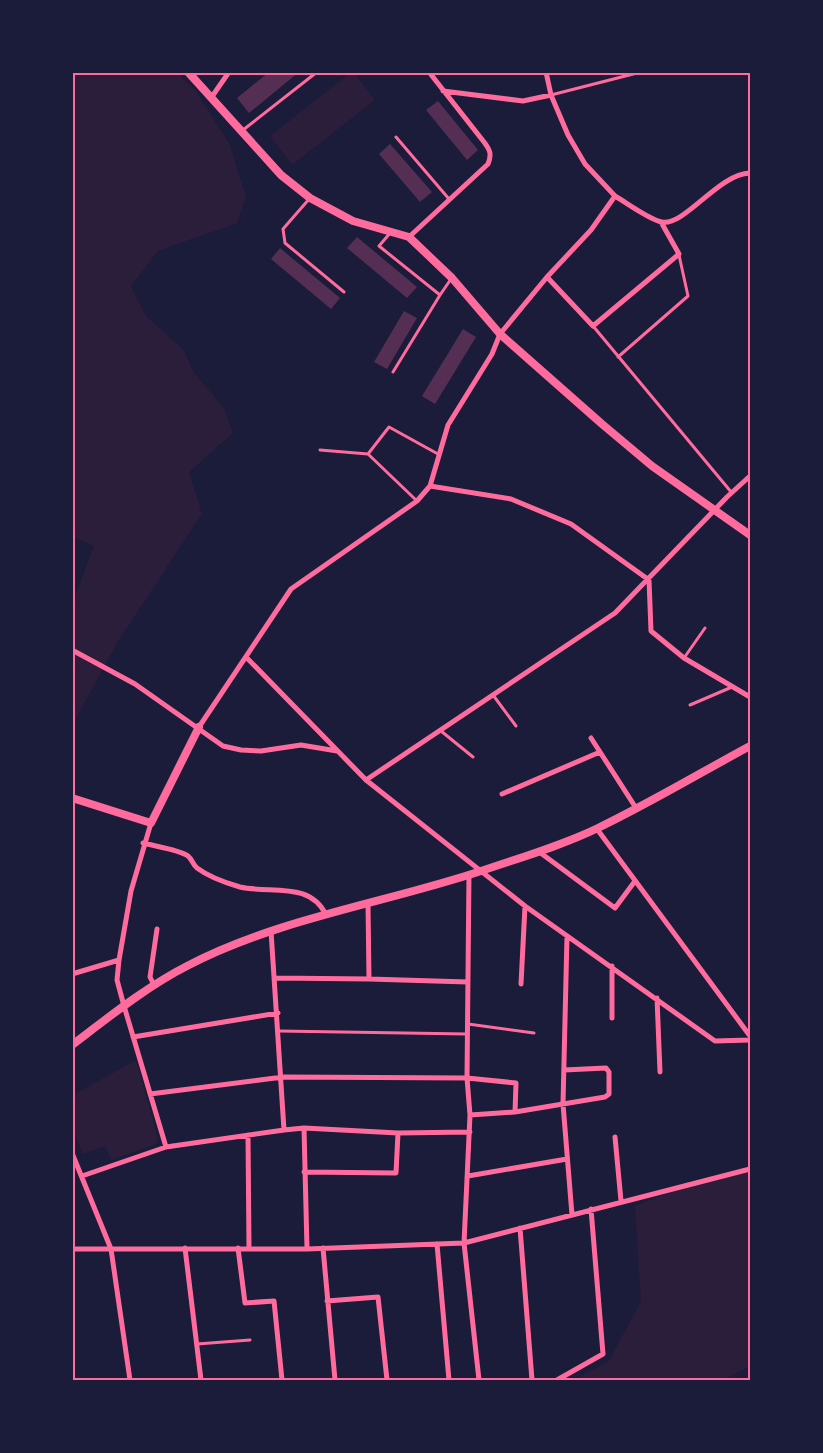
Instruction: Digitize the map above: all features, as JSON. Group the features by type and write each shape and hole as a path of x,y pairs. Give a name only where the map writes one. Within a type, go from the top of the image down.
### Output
{"street":[{"path":"188,72 280,175 310,198 353,221 409,237 452,278 500,334 652,466 750,535"},
{"path":"211,98 230,72"},
{"path":"409,237 488,164 491,156 490,150 429,72"},
{"path":"546,72 551,95 568,135 584,164 615,196 662,222 675,222 719,184 750,173"},
{"path":"443,91 522,101 551,95"},
{"path":"166,1147 117,980 131,891 143,843 151,823 199,727 291,589 417,501 430,486 448,425 492,354 500,334 547,277 592,230 615,196"},
{"path":"547,277 593,326 679,254 662,222"},
{"path":"366,780 615,613 649,580 732,492 750,476"},
{"path":"430,486 511,499 571,524 649,580"},
{"path":"649,580 651,631 684,658 750,696"},
{"path":"72,650 135,684 199,727 223,746 261,751 301,745 339,752"},
{"path":"246,657 366,780 526,906 715,1041 750,1040"},
{"path":"592,738 636,808"},
{"path":"72,1045 154,985 186,966 225,948 271,932 481,871 597,828 750,746"},
{"path":"502,794 600,752"},
{"path":"72,798 151,823"},
{"path":"597,828 750,1036"},
{"path":"143,843 187,856 196,868 240,887 291,891 310,897 320,903 326,916"},
{"path":"537,851 615,908 635,881"},
{"path":"469,874 467,1078 470,1132 464,1243 478,1380"},
{"path":"368,904 369,979"},
{"path":"521,984 526,906"},
{"path":"154,985 150,977 157,929"},
{"path":"271,932 283,1077 284,1130"},
{"path":"567,936 564,1104 572,1215"},
{"path":"72,974 119,960"},
{"path":"612,966 612,1018"},
{"path":"275,978 468,982"},
{"path":"657,998 660,1072"},
{"path":"133,1037 278,1013"},
{"path":"470,1115 515,1112 605,1097 609,1094 609,1072 606,1068 564,1070"},
{"path":"150,1094 283,1077 467,1078 516,1083 515,1112"},
{"path":"304,1128 307,1249"},
{"path":"82,1176 166,1147 284,1130 304,1128 398,1133 470,1132"},
{"path":"304,1172 396,1173 398,1133"},
{"path":"248,1135 249,1248"},
{"path":"614,1137 621,1201"},
{"path":"72,1153 111,1249 130,1380"},
{"path":"468,1176 567,1159"},
{"path":"72,1249 307,1249 464,1243 621,1201 750,1170"},
{"path":"557,1380 603,1354 591,1209"},
{"path":"520,1228 532,1380"},
{"path":"437,1244 449,1380"},
{"path":"186,1248 201,1380"},
{"path":"238,1248 245,1303 274,1300 282,1380"},
{"path":"323,1248 335,1380"},
{"path":"328,1301 378,1297 387,1380"}],"lane":[{"path":"240,132 317,72"},
{"path":"551,95 641,72"},
{"path":"396,137 449,199"},
{"path":"310,198 283,229 286,243 344,292"},
{"path":"391,231 379,246 440,295"},
{"path":"618,356 688,296 679,254"},
{"path":"393,372 452,278"},
{"path":"593,326 732,492"},
{"path":"368,454 388,427 438,454"},
{"path":"320,450 368,454 417,501"},
{"path":"684,658 706,628"},
{"path":"690,705 732,686"},
{"path":"493,695 516,726"},
{"path":"440,730 473,757"},
{"path":"468,1024 534,1033"},
{"path":"279,1031 467,1034"},
{"path":"197,1344 250,1340"}],"shaded area":[{"path":"73,73 177,73 195,90 230,145 246,197 237,223 158,251 131,286 146,316 183,349 193,371 224,408 233,433 189,472 202,514 118,641 73,724 73,602 94,546 72,536"},
{"path":"350,73 354,73 375,100 292,165 270,136"},
{"path":"136,1060 158,1138 156,1144 111,1160 105,1146 83,1154 73,1130 73,1095"},
{"path":"750,1171 750,1366 724,1380 574,1380 609,1361 641,1301 635,1206 684,1187"}],"building":[{"path":"269,72 299,72 249,113 237,98"},
{"path":"438,101 478,150 467,160 426,110"},
{"path":"390,144 432,192 420,202 379,154"},
{"path":"357,237 417,287 407,298 347,248"},
{"path":"280,248 340,298 331,309 271,259"},
{"path":"404,311 417,318 387,369 374,362"},
{"path":"463,329 476,337 435,404 422,396"}]}
